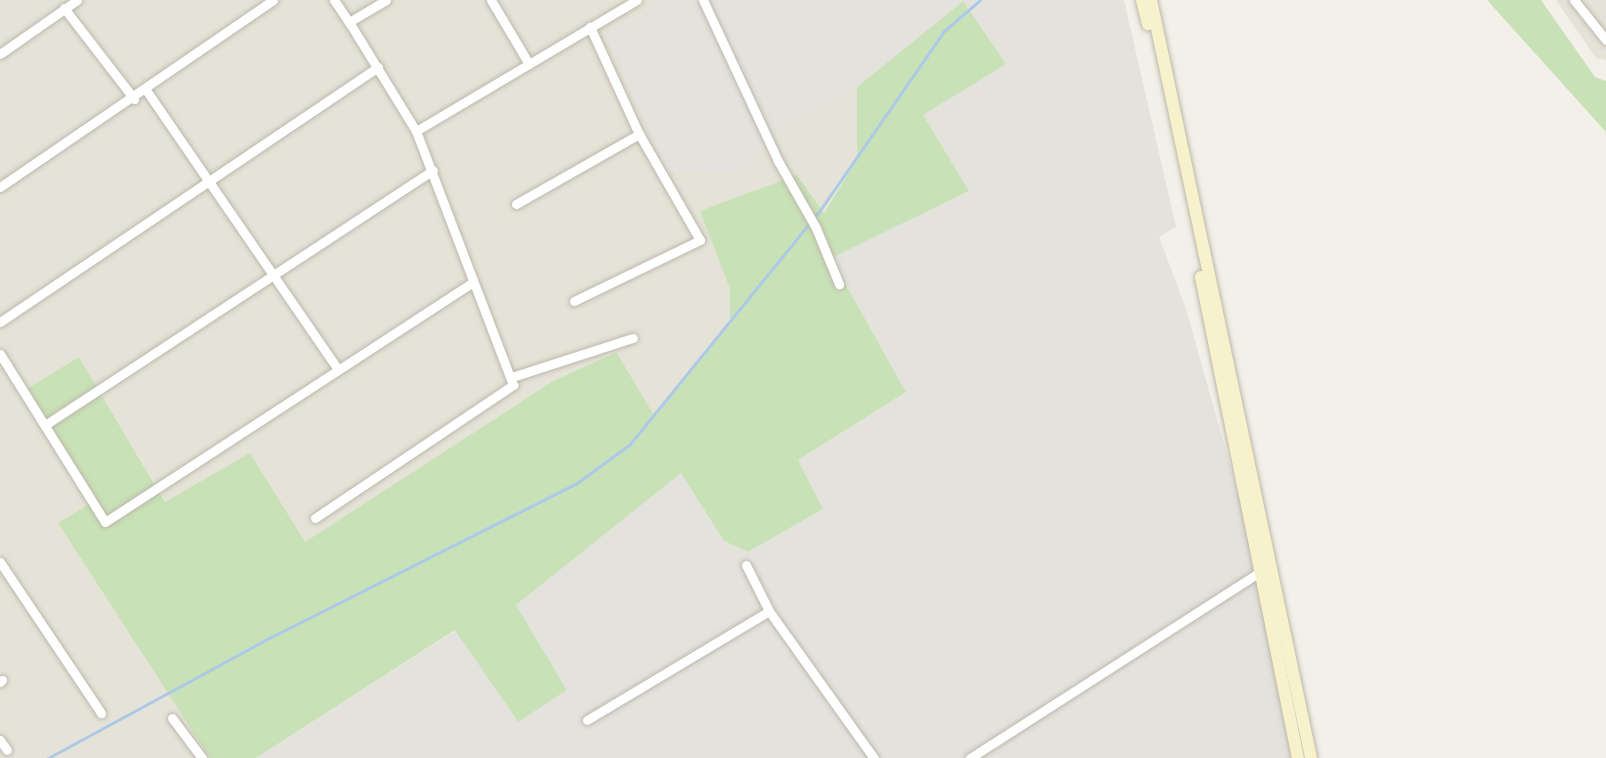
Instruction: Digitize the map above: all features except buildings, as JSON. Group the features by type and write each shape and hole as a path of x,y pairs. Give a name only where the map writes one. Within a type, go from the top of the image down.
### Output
{"street":[{"path":"0,54 77,0"},
{"path":"0,187 134,99 273,0"},
{"path":"315,518 511,390 512,377 416,131 334,0"},
{"path":"349,22 386,0"},
{"path":"491,0 529,64"},
{"path":"416,131 637,0"},
{"path":"703,0 778,161 816,228 839,284"},
{"path":"1142,0 1298,758"},
{"path":"1151,0 1311,758"},
{"path":"1574,0 1606,40"},
{"path":"64,8 134,99"},
{"path":"574,301 700,240 639,134 590,27"},
{"path":"0,322 212,182 378,67"},
{"path":"146,90 275,273 337,368"},
{"path":"516,204 639,134"},
{"path":"45,425 433,170"},
{"path":"0,354 105,522 473,282"},
{"path":"512,377 633,338"},
{"path":"0,562 101,713"},
{"path":"746,565 769,611 874,758"},
{"path":"970,758 1260,572"},
{"path":"587,720 769,611"},
{"path":"172,718 202,758"},
{"path":"0,740 7,750"}],"shaded area":[{"path":"0,0 665,0 604,36 741,172 783,123 857,87 857,159 823,213 701,211 730,289 730,324 655,418 615,352 553,381 304,543 166,503 79,357 96,500 58,523 167,685 210,758 0,758"},
{"path":"665,0 1124,0 1176,227 1159,237 1186,309 1246,522 1297,758 256,758 456,630 517,721 567,690 516,605 681,472 724,541 748,552 823,509 798,460 906,392 831,258 923,115 963,1 857,87 783,123 741,173 669,172 604,36"},
{"path":"1556,0 1606,0 1606,60 1596,58"}],"green space":[{"path":"1487,0 1541,0 1595,77 1606,81 1606,132"},
{"path":"963,1 1006,64 923,115 969,191 831,258 906,392 798,460 823,509 748,552 724,541 681,473 516,605 567,690 518,722 455,630 256,758 210,758 58,523 96,500 27,389 79,357 165,502 250,453 305,542 553,381 616,352 655,417 730,324 730,289 700,211 797,175 824,213 857,159 857,87"}],"waterway":[{"path":"48,758 271,637 577,483 630,444 818,213 944,31 980,0"}]}
